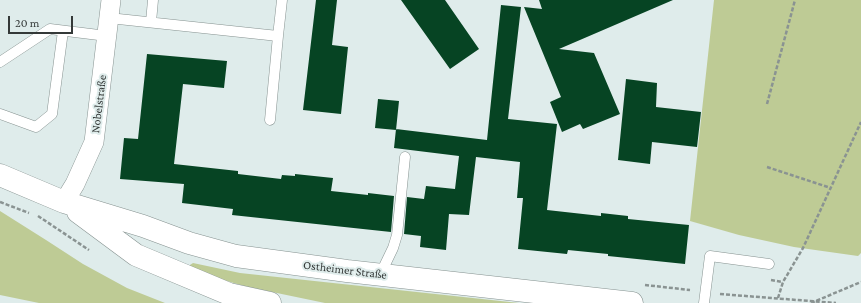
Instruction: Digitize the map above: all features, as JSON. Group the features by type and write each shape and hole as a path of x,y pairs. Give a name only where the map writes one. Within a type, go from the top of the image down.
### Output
{"main road":[{"name":"Ostheimer Straße","path":"0,176 64,202 143,226 199,246 236,256 380,275 632,303"},
{"name":"Ostheimer Straße","path":"64,202 136,255 229,294 270,303"},
{"path":"180,273 179,266 181,260 199,246"}],"street":[{"name":"Nobelstraße","path":"64,202 75,184 94,142 109,18"}],"lane":[{"path":"151,22 153,0"},
{"path":"270,120 282,0"},
{"path":"0,62 50,29 63,31 109,18 278,36"},
{"path":"0,114 36,127 52,114 63,31"},
{"path":"380,275 393,248 397,235 405,157"},
{"path":"704,303 710,256 769,264"}],"path":[{"path":"767,104 795,0"},
{"path":"778,298 783,282 803,248 861,122"},
{"path":"768,167 831,188"},
{"path":"0,202 8,206"},
{"path":"812,302 861,282"},
{"path":"812,302 836,303"}],"green space":[{"path":"714,0 861,0 861,253 858,256 794,247 739,235 690,221"},
{"path":"0,211 83,264 127,288 165,303 39,303 0,295"},
{"path":"193,263 240,273 519,303 325,303 248,287 202,274 190,268 190,265"}],"building":[{"path":"316,0 337,0 332,45 348,47 341,114 303,110"},
{"path":"401,0 445,0 479,49 450,69"},
{"path":"539,0 673,0 559,49 594,53 620,114 583,129 580,124 562,132 550,102 561,97 524,7 542,9"},
{"path":"501,5 521,7 508,119 557,124 547,210 601,216 601,213 628,216 628,219 689,225 685,264 608,256 608,254 568,250 567,254 518,249 523,198 517,198 520,162 476,157 469,215 449,214 446,250 420,247 421,236 404,234 407,197 424,199 426,186 455,189 459,156 394,148 396,129 487,140"},
{"path":"147,54 227,61 224,88 183,84 174,164 238,171 238,174 281,179 282,175 295,176 295,174 333,178 331,191 394,196 391,232 232,215 233,209 182,203 184,184 120,179 124,138 138,139"},
{"path":"626,79 657,83 656,107 701,112 697,147 652,142 650,164 618,160"},
{"path":"378,99 399,101 396,130 375,128"}]}
